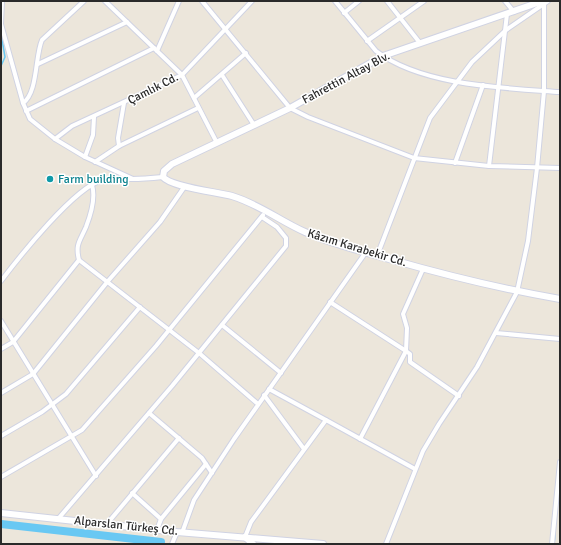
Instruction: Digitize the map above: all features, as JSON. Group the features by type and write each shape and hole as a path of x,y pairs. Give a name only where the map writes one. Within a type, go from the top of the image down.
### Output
{"street":[{"path":"2,1 1,24 26,112 33,122 55,139 85,157 133,179"},
{"path":"23,102 29,95 38,64 39,48 44,36 84,1"},
{"path":"105,1 182,75 217,143"},
{"path":"26,112 155,49 179,1"},
{"path":"202,1 226,28 290,108 308,118 414,158 489,166 560,168"},
{"name":"Çamlık Cd.","path":"55,139 72,126 182,75 252,1"},
{"path":"335,1 367,41 383,56 420,73 457,82 560,92"},
{"path":"344,12 359,1"},
{"path":"387,1 420,43"},
{"path":"367,41 424,1"},
{"path":"505,1 514,12"},
{"path":"377,256 430,118 472,62 506,30 548,1"},
{"path":"386,544 415,469 430,437 459,396 496,333 517,292 528,241 537,168 544,91 544,3"},
{"name":"Fahrettin Altay Blv.","path":"163,177 164,172 172,164 290,108 383,56 544,3"},
{"path":"489,166 507,14"},
{"path":"38,64 127,22"},
{"path":"194,98 246,53"},
{"path":"222,75 254,125"},
{"path":"455,163 483,85"},
{"path":"119,146 118,138 124,103"},
{"path":"94,162 119,146 198,108"},
{"path":"85,157 93,135 94,117"},
{"path":"1,281 65,206 92,185 102,180 117,178 133,179 163,177"},
{"name":"Kâzım Karabekir Cd.","path":"163,177 173,183 233,196 267,211 305,232 377,256 517,292 560,299"},
{"path":"92,185 94,201 86,228 78,245 77,250 79,260 199,353 258,404"},
{"path":"1,393 33,374 108,281 160,222 186,186"},
{"path":"1,476 82,430 169,329 267,211"},
{"path":"58,519 149,413 286,246 286,238 277,227 262,217"},
{"path":"172,544 194,500 212,472 269,388 366,252"},
{"path":"1,349 13,342 79,260"},
{"path":"360,439 406,351 407,328 403,314 424,269"},
{"path":"330,302 406,351 410,354 410,362 459,396"},
{"path":"1,436 52,405 66,394 140,307"},
{"path":"1,321 96,476"},
{"path":"222,325 281,373"},
{"path":"496,333 560,339"},
{"path":"269,388 415,469"},
{"path":"264,396 304,449"},
{"path":"149,413 179,438 206,464 212,472"},
{"path":"253,544 245,537 251,522 326,420"},
{"path":"106,525 179,438"},
{"path":"552,544 560,462"},
{"path":"157,530 162,519 206,464"},
{"path":"132,493 162,519"},
{"name":"Alparslan Türkeş Cd.","path":"1,513 157,530 322,544"}],"waterway":[{"path":"1,34 5,57 1,66"},
{"path":"1,524 161,542"},
{"path":"554,544 555,534"}],"place":[{"name":"Farm building","path":"50,179"}]}
